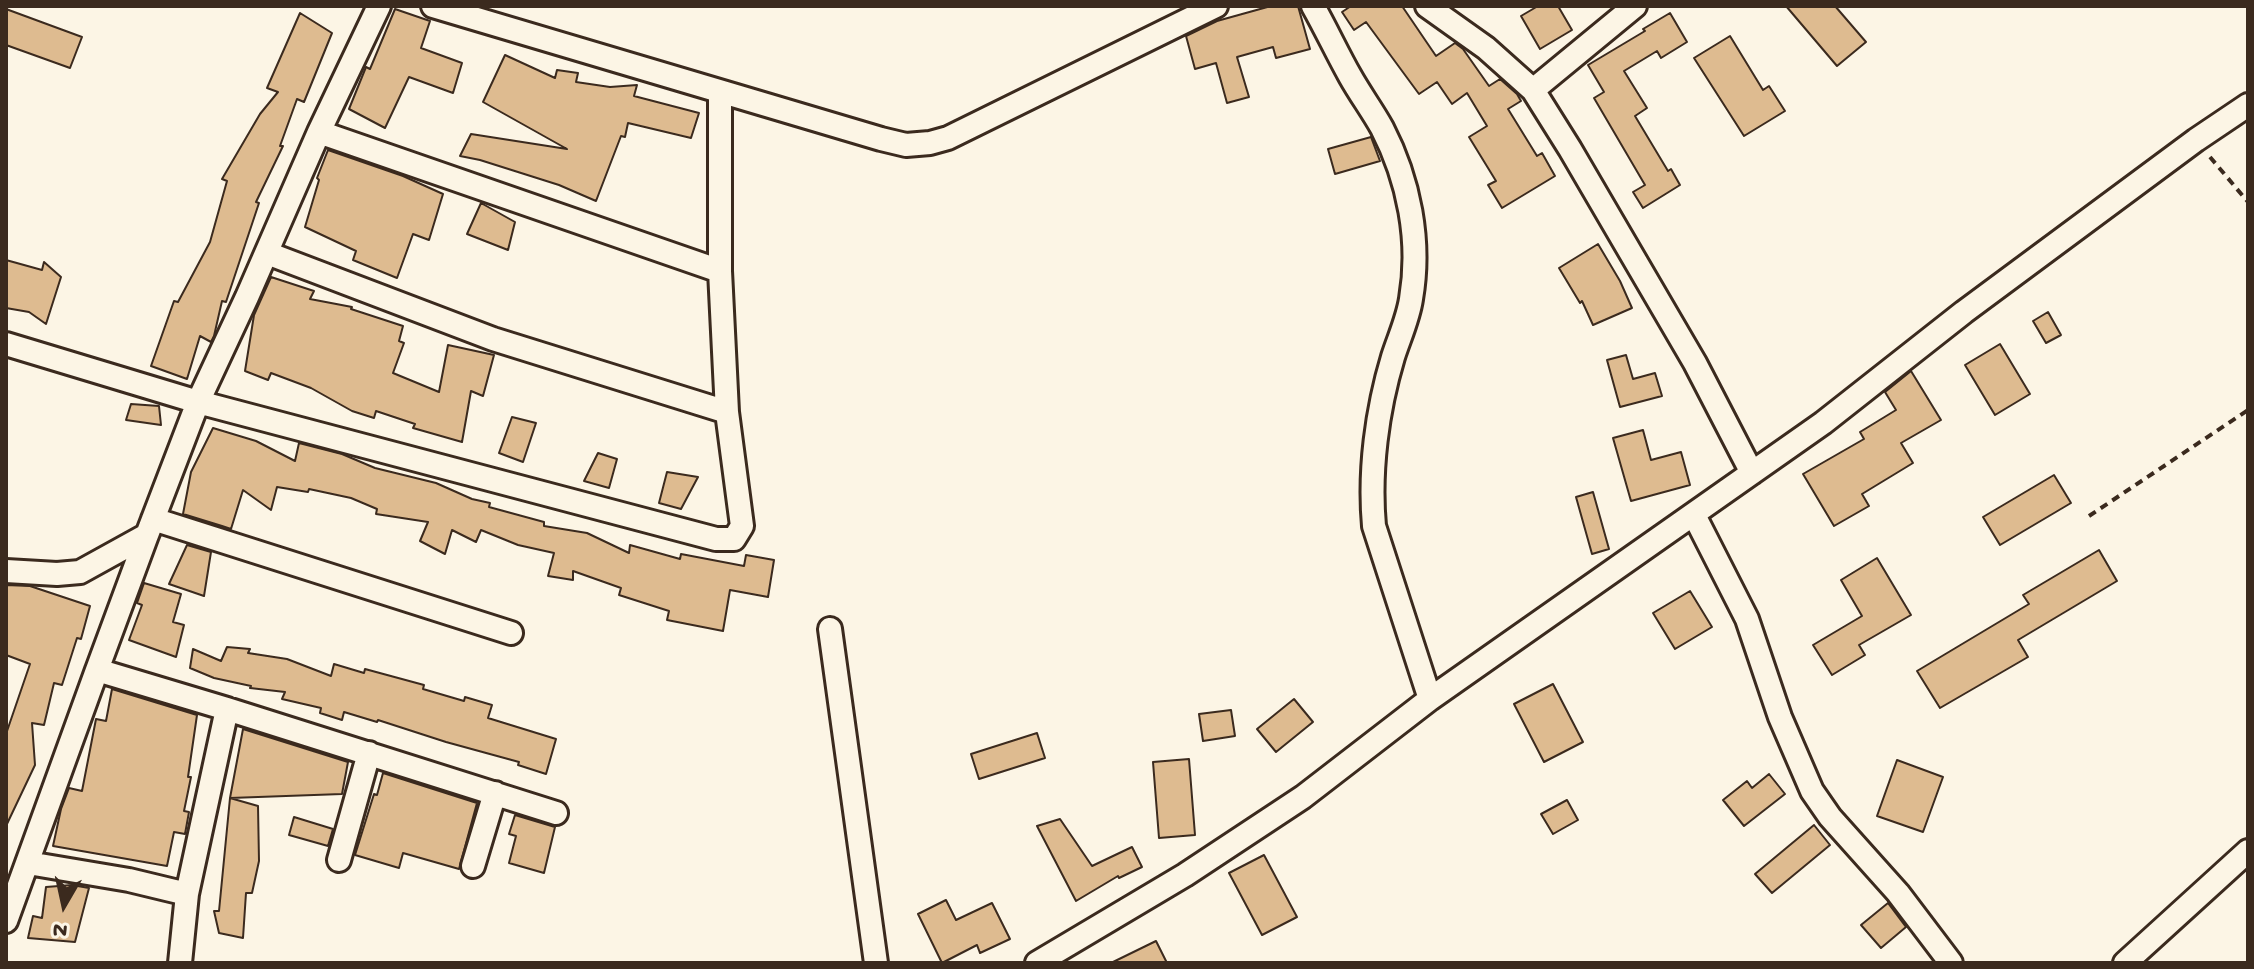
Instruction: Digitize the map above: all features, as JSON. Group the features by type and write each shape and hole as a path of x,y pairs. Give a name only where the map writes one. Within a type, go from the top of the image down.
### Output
{"street":[{"path":"6,921 198,402 379,6"},
{"path":"433,6 720,93 906,145 948,138 1216,6"},
{"path":"1313,6 1382,130 1401,172 1411,209 1415,274 1411,302 1385,390 1372,501 1374,526 1430,699"},
{"path":"1427,6 1486,48 1533,90 1695,363 1752,473"},
{"path":"1533,90 1635,6"},
{"path":"6,344 198,402 716,539 734,539 742,526 727,412 720,271 720,93"},
{"path":"1037,963 1185,875 1303,797 1430,699 1823,423 1964,312 2248,105"},
{"path":"319,132 720,271"},
{"path":"267,253 493,339 727,412"},
{"path":"1694,515 1747,619 1780,717 1812,791 1847,838 1898,893 1951,963"},
{"path":"6,571 80,572 150,527 511,633"},
{"path":"830,629 876,963"},
{"path":"97,670 556,813"},
{"path":"180,963 187,894 227,709"},
{"path":"339,860 369,753"},
{"path":"473,866 495,793"},
{"path":"2125,963 2248,851"},
{"path":"28,863 129,880 187,894"}],"path":[{"path":"2196,140 2248,202"},
{"path":"2089,516 2248,410"}],"building":[{"path":"1271,6 1298,6 1310,49 1276,58 1273,47 1237,57 1249,97 1227,103 1216,63 1195,69 1186,36 1217,21"},
{"path":"1351,6 1402,6 1436,56 1455,43 1463,49 1489,86 1500,79 1521,101 1508,109 1537,156 1542,153 1555,176 1502,208 1488,185 1496,181 1469,137 1487,126 1467,93 1452,104 1437,82 1419,94 1366,22 1354,30 1342,12"},
{"path":"1538,6 1558,6 1572,30 1540,49 1521,16"},
{"path":"1786,6 1835,6 1866,42 1837,66"},
{"path":"6,9 82,37 70,68 6,45"},
{"path":"395,9 430,21 421,48 462,63 453,93 409,77 385,128 349,109"},
{"path":"300,13 332,33 304,102 297,99 280,146 283,146 256,202 259,203 226,302 222,301 214,336 211,342 200,336 187,379 151,366 174,301 178,302 210,242 227,181 222,179 260,114 278,92 267,88"},
{"path":"1670,13 1687,42 1661,58 1657,51 1624,71 1647,108 1635,116 1668,171 1671,169 1680,185 1643,208 1633,192 1645,185 1594,98 1604,92 1588,65"},
{"path":"1730,36 1763,90 1769,86 1785,111 1744,136 1694,58"},
{"path":"505,55 555,78 557,70 578,73 576,82 610,87 637,85 634,96 699,113 691,138 628,123 625,137 621,136 596,201 559,185 460,156 471,134 567,149 483,102"},
{"path":"1371,137 1380,161 1335,174 1328,149"},
{"path":"328,150 403,176 443,194 429,240 413,234 397,278 353,260 356,251 305,227 319,180 317,178"},
{"path":"481,203 515,222 508,250 467,234"},
{"path":"1598,244 1632,308 1593,325 1582,301 1580,303 1559,268"},
{"path":"6,260 42,270 44,262 61,277 46,324 29,312 6,308"},
{"path":"271,277 314,291 310,299 352,307 403,326 399,341 404,343 393,373 439,392 448,345 494,355 483,396 471,391 462,442 413,428 415,424 376,411 374,418 352,411 311,388 271,373 268,380 245,371 254,315"},
{"path":"2048,312 2061,335 2046,343 2033,321"},
{"path":"2000,344 2030,394 1995,415 1965,365"},
{"path":"1626,355 1633,379 1655,373 1662,396 1620,407 1607,360"},
{"path":"1911,371 1941,420 1901,443 1913,463 1862,494 1869,506 1834,526 1803,474 1864,439 1860,432 1896,410 1885,392"},
{"path":"131,404 159,406 161,425 126,420"},
{"path":"512,417 536,423 523,462 499,453"},
{"path":"213,428 256,441 295,461 299,443 342,454 375,468 436,483 472,499 490,503 489,507 544,522 544,526 587,533 629,553 630,545 680,559 681,554 744,566 746,555 774,560 768,597 730,590 723,631 667,620 669,611 619,595 621,588 573,571 573,580 548,576 554,553 518,545 481,530 476,542 452,530 445,554 420,541 428,522 376,514 377,509 351,498 309,489 308,492 277,487 271,510 243,490 231,529 183,514 191,472"},
{"path":"1643,430 1651,460 1681,452 1690,485 1631,501 1613,438"},
{"path":"598,453 617,459 609,488 584,481"},
{"path":"667,472 698,477 681,509 659,503"},
{"path":"2054,475 2071,503 2000,545 1983,517"},
{"path":"1593,492 1609,549 1592,554 1576,497"},
{"path":"187,545 211,552 204,596 169,584"},
{"path":"2099,550 2117,581 2018,640 2028,657 1940,708 1917,671 2029,604 2023,595"},
{"path":"1877,558 1911,615 1859,645 1865,655 1832,675 1813,645 1862,616 1841,580"},
{"path":"144,583 181,594 173,622 184,625 176,657 129,640 142,605 137,603"},
{"path":"6,585 30,586 90,606 81,639 77,638 62,685 54,683 44,725 32,723 35,765 6,826 6,734 30,664 6,655"},
{"path":"1690,591 1712,627 1675,649 1653,613"},
{"path":"227,647 250,649 248,653 287,659 331,676 334,664 364,673 365,669 424,685 423,689 464,701 465,697 492,705 488,718 556,739 546,774 518,765 519,762 378,720 344,712 342,720 320,713 321,708 282,699 285,692 250,688 190,668 193,649 221,661"},
{"path":"1553,684 1583,742 1544,762 1514,704"},
{"path":"112,689 197,715 184,811 189,812 185,834 174,832 167,866 53,846 69,788 82,791 96,719 106,721"},
{"path":"1294,699 1313,722 1276,752 1257,729"},
{"path":"1231,710 1235,736 1203,741 1199,714"},
{"path":"243,729 348,762 342,794 230,798"},
{"path":"1037,733 1045,758 979,779 971,754"},
{"path":"1189,759 1195,835 1159,838 1153,762"},
{"path":"1897,760 1943,777 1923,832 1877,816"},
{"path":"383,773 477,803 459,869 403,853 399,868 355,855"},
{"path":"1769,774 1785,794 1744,826 1723,800 1747,781 1752,788"},
{"path":"230,798 258,806 259,861 252,893 246,893 243,938 219,933 214,911 219,911"},
{"path":"1567,800 1578,820 1553,834 1541,814"},
{"path":"515,815 555,827 544,873 509,863 516,836 509,834"},
{"path":"294,817 333,829 328,846 289,835"},
{"path":"1060,819 1092,866 1132,847 1142,867 1118,876 1076,901 1037,826"},
{"path":"1814,825 1830,845 1772,893 1755,874"},
{"path":"1264,855 1297,917 1262,935 1229,873"},
{"path":"72,885 89,888 75,942 28,938 33,916 42,918 46,887"},
{"path":"946,900 956,920 992,903 1010,939 980,953 977,945 942,963 918,914"},
{"path":"1888,903 1906,927 1881,948 1861,925"},
{"path":"1156,941 1167,963 1111,963"}]}
